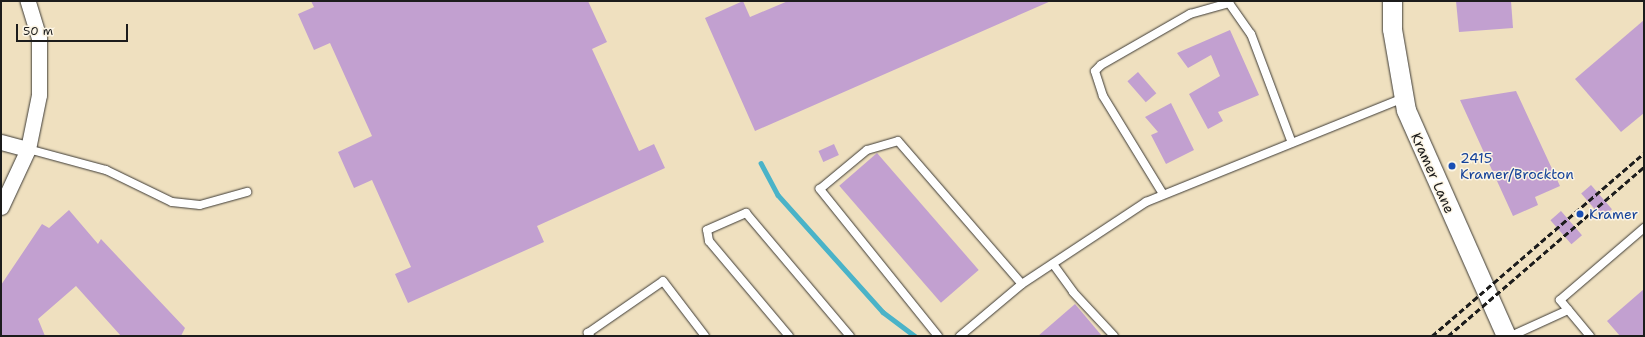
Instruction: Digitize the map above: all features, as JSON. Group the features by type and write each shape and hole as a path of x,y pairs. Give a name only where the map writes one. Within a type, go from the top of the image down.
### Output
{"street":[{"path":"1,207 28,149 38,95 39,46 28,1"},
{"name":"Kramer Lane","path":"1392,1 1392,29 1403,98 1506,336"},
{"path":"1,142 28,149"}],"lane":[{"path":"1163,194 1103,96 1095,71 1101,65 1190,14 1229,3 1251,34 1292,143"},
{"path":"960,336 1022,284 1146,202 1403,98"},
{"path":"938,336 820,189 867,150 898,141 1022,284"},
{"path":"28,149 106,170 172,202 200,205 247,192"},
{"path":"789,336 709,241 708,230 746,213 850,336"},
{"path":"1590,336 1560,300 1644,228"},
{"path":"1053,264 1073,292 1114,336"},
{"path":"590,336 588,333 663,281 704,336"},
{"path":"1510,336 1568,310"}],"building":[{"path":"311,1 588,1 607,42 592,49 639,151 654,144 665,168 537,226 544,242 408,303 395,274 411,267 372,180 354,188 338,152 372,136 330,43 314,50 298,14 314,7"},
{"path":"743,1 750,17 788,1 1051,1 755,131 705,18"},
{"path":"1456,1 1511,1 1513,28 1459,32"},
{"path":"1644,20 1644,113 1621,132 1575,79"},
{"path":"1230,30 1259,95 1218,112 1223,121 1208,129 1189,94 1220,76 1211,55 1188,68 1177,53"},
{"path":"1138,72 1156,93 1146,102 1127,81"},
{"path":"1516,91 1560,186 1535,197 1538,205 1513,216 1460,100"},
{"path":"1171,103 1194,150 1166,164 1151,135 1158,132 1145,117"},
{"path":"834,144 839,155 823,162 818,151"},
{"path":"877,153 979,270 941,303 839,186"},
{"path":"1591,185 1612,209 1602,218 1581,194"},
{"path":"69,210 98,244 101,239 185,328 181,336 121,336 76,286 38,319 45,336 1,336 1,285 42,224 49,228"},
{"path":"1561,211 1582,235 1571,244 1550,220"},
{"path":"1644,289 1644,336 1620,336 1607,321"},
{"path":"1075,304 1102,336 1038,336"}],"waterway":[{"path":"761,163 778,195 883,312 915,336"}],"railway":[{"path":"1432,336 1644,153"},
{"path":"1448,336 1644,167"}],"place":[{"name":"2415 Kramer/Brockton","path":"1452,166"},
{"name":"Kramer","path":"1580,214"}]}
